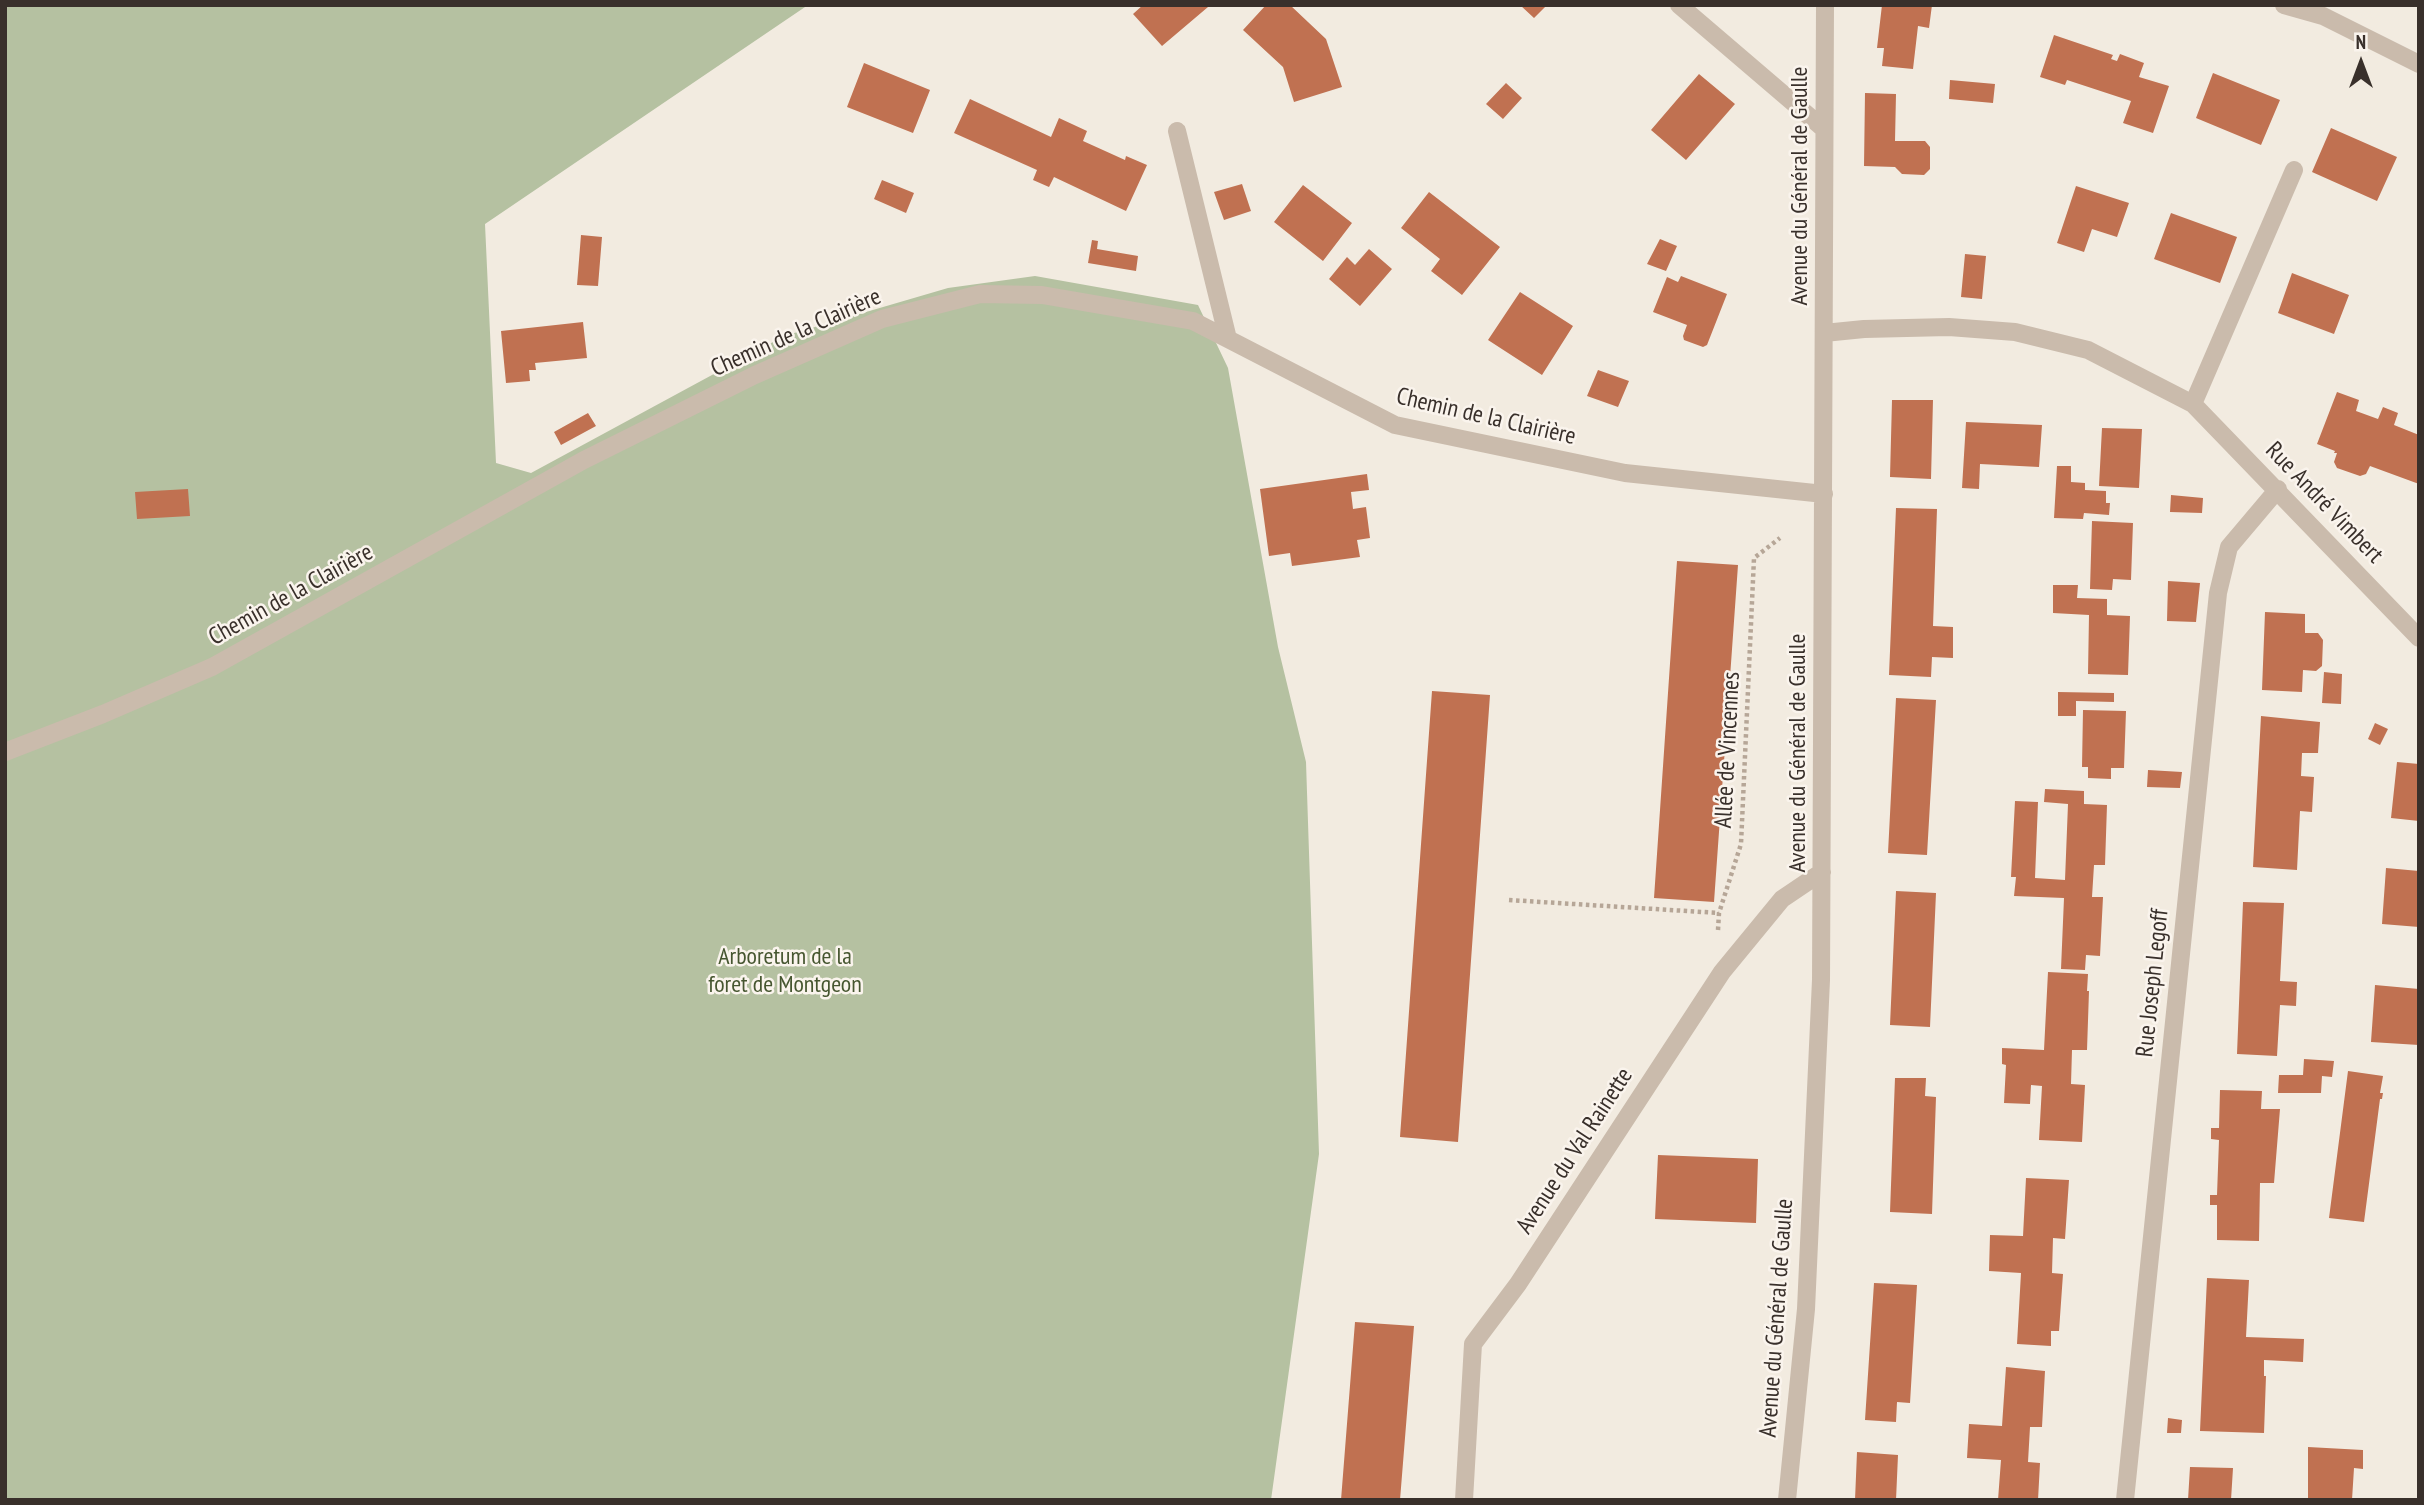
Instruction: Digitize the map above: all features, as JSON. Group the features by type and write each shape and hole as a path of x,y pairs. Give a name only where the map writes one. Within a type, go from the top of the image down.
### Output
{"street":[{"path":"1679,5 1825,129"},
{"name":"Avenue du Général de Gaulle","path":"1787,1500 1806,1308 1821,980 1825,5"},
{"path":"2284,5 2323,16 2419,64"},
{"path":"1177,131 1228,339"},
{"path":"2193,404 2294,170"},
{"name":"Chemin de la Clairière","path":"5,752 212,667 584,460 755,375 882,318 980,294 1042,295 1193,321 1395,425 1625,473 1824,494"},
{"name":"Rue André Vimbert","path":"1824,333 1949,327 2015,332 2088,350 2193,404 2419,638"},
{"name":"Rue Joseph Legoff","path":"2124,1500 2218,593 2229,547 2278,489"},
{"name":"Avenue du Val Rainette","path":"1464,1500 1473,1345 1518,1284 1722,972 1782,898 1822,872"}],"path":[{"name":"Allée de Vincennes","path":"1722,972 1716,951 1719,913 1741,844 1754,558 1780,538"},
{"path":"1509,901 1719,913"}],"green space":[{"name":"Arboretum de la foret de Montgeon","path":"5,5 808,5 485,224 496,463 531,473 784,336 948,288 1035,276 1198,305 1228,368 1278,647 1306,762 1319,1154 1271,1500 5,1500"}],"building":[{"path":"1143,5 1208,7 1162,46 1133,14"},
{"path":"1266,5 1290,5 1326,39 1342,87 1294,102 1283,67 1243,30"},
{"path":"1520,5 1547,5 1534,18"},
{"path":"1882,5 1932,5 1929,28 1918,26 1913,69 1882,66 1884,48 1877,48"},
{"path":"2054,35 2113,55 2111,59 2117,61 2120,54 2144,63 2139,77 2169,86 2153,133 2123,123 2131,101 2067,80 2065,85 2040,77"},
{"path":"864,63 930,90 913,133 847,107"},
{"path":"2213,73 2280,100 2261,145 2196,118"},
{"path":"1699,74 1735,104 1686,160 1651,130"},
{"path":"1950,80 1995,84 1993,103 1949,99"},
{"path":"1506,83 1522,98 1503,119 1486,104"},
{"path":"1865,93 1896,94 1895,141 1925,141 1930,147 1930,169 1924,175 1902,174 1895,167 1864,166"},
{"path":"970,99 1051,137 1059,118 1087,131 1083,141 1125,160 1126,156 1147,165 1126,211 1054,177 1049,187 1033,180 1037,170 954,133"},
{"path":"2331,128 2397,157 2377,201 2312,172"},
{"path":"882,180 914,193 906,213 874,199"},
{"path":"1242,184 1251,211 1224,220 1214,192"},
{"path":"1303,185 1352,223 1323,261 1274,222"},
{"path":"2076,186 2129,203 2117,237 2092,229 2084,252 2057,243"},
{"path":"1429,192 1500,247 1462,295 1431,271 1440,259 1401,228"},
{"path":"2171,213 2237,237 2220,283 2154,259"},
{"path":"581,235 602,237 598,286 577,285"},
{"path":"1660,239 1677,246 1666,271 1647,264"},
{"path":"1092,240 1098,241 1097,249 1138,256 1136,271 1088,263"},
{"path":"1369,249 1392,269 1360,306 1329,279 1347,257 1355,265"},
{"path":"1965,254 1986,256 1982,299 1961,297"},
{"path":"2292,273 2349,295 2334,334 2278,313"},
{"path":"1681,276 1727,294 1707,345 1703,347 1684,340 1687,325 1653,312 1667,277 1678,282"},
{"path":"1520,292 1573,326 1542,375 1488,340"},
{"path":"583,322 587,358 535,363 536,370 529,370 530,381 506,383 501,331"},
{"path":"1598,370 1629,381 1618,407 1587,396"},
{"path":"2337,392 2359,400 2356,411 2378,419 2383,407 2398,413 2394,425 2419,435 2419,484 2370,466 2366,474 2360,476 2337,468 2334,462 2337,453 2317,444"},
{"path":"1892,400 1933,400 1931,479 1890,477"},
{"path":"588,413 596,426 561,445 554,432"},
{"path":"1966,422 2042,425 2039,467 1980,464 1979,489 1962,488"},
{"path":"2102,428 2142,429 2139,488 2099,486"},
{"path":"2057,466 2071,466 2071,482 2085,483 2085,490 2106,491 2106,503 2110,503 2109,515 2084,513 2083,519 2054,518"},
{"path":"1367,474 1369,490 1351,492 1353,509 1366,507 1370,538 1357,540 1360,557 1292,566 1290,553 1269,556 1260,489"},
{"path":"188,489 190,516 137,519 135,492"},
{"path":"2171,495 2203,498 2202,513 2170,512"},
{"path":"1896,508 1937,509 1933,626 1953,627 1953,658 1932,657 1931,677 1889,675"},
{"path":"2092,521 2133,523 2131,580 2113,579 2112,590 2090,589"},
{"path":"1677,561 1738,565 1714,902 1654,898"},
{"path":"2168,581 2200,583 2196,622 2167,621"},
{"path":"2053,585 2078,585 2077,598 2107,599 2107,615 2130,616 2128,675 2088,674 2089,615 2053,613"},
{"path":"2265,612 2305,614 2305,633 2318,633 2323,640 2322,666 2316,671 2303,670 2302,692 2262,690"},
{"path":"2324,672 2342,674 2341,704 2322,703"},
{"path":"1432,691 1490,695 1458,1142 1400,1137"},
{"path":"2058,692 2114,693 2114,702 2076,701 2076,716 2058,716"},
{"path":"1896,698 1936,700 1927,855 1888,853"},
{"path":"2083,710 2126,711 2124,768 2111,768 2111,779 2088,778 2088,767 2082,767"},
{"path":"2261,716 2320,722 2318,753 2302,753 2301,776 2314,777 2312,812 2300,811 2297,870 2253,867"},
{"path":"2375,723 2388,729 2380,745 2368,739"},
{"path":"2397,762 2419,764 2419,821 2391,818"},
{"path":"2148,770 2182,772 2180,788 2147,787"},
{"path":"2045,789 2084,791 2084,804 2107,805 2105,865 2094,865 2092,897 2103,897 2100,956 2086,955 2085,970 2061,969 2064,898 2014,896 2016,877 2011,877 2015,801 2038,802 2035,878 2065,880 2068,804 2044,802"},
{"path":"2386,868 2419,871 2419,927 2382,924"},
{"path":"1896,891 1936,893 1930,1027 1890,1025"},
{"path":"2243,902 2284,903 2280,981 2297,982 2296,1006 2280,1005 2277,1056 2237,1054"},
{"path":"2048,972 2088,974 2087,1050 2072,1050 2071,1084 2085,1085 2082,1142 2039,1140 2042,1086 2031,1085 2030,1104 2004,1103 2006,1065 2002,1064 2002,1048 2044,1050"},
{"path":"2375,985 2419,989 2419,1045 2371,1042"},
{"path":"2304,1059 2334,1061 2332,1077 2322,1076 2321,1093 2278,1093 2279,1075 2303,1075"},
{"path":"2348,1071 2383,1076 2380,1093 2383,1093 2364,1222 2329,1218"},
{"path":"1895,1078 1926,1078 1925,1096 1936,1097 1932,1214 1890,1212"},
{"path":"2220,1090 2262,1091 2261,1109 2280,1109 2274,1183 2260,1183 2259,1241 2217,1240 2217,1205 2210,1205 2210,1195 2217,1195 2219,1140 2211,1139 2211,1128 2219,1128"},
{"path":"1658,1155 1758,1159 1756,1223 1655,1219"},
{"path":"2026,1178 2069,1180 2065,1239 2053,1238 2052,1273 2063,1274 2059,1331 2051,1331 2051,1346 2017,1344 2021,1273 1989,1271 1990,1235 2023,1236"},
{"path":"2207,1278 2249,1280 2246,1337 2304,1339 2303,1362 2264,1360 2264,1433 2200,1431"},
{"path":"1874,1283 1917,1285 1910,1403 1897,1402 1896,1422 1865,1420"},
{"path":"1355,1322 1414,1326 1400,1500 1341,1500"},
{"path":"2006,1367 2045,1371 2042,1427 2030,1427 2028,1462 2040,1463 2038,1500 1998,1500 2001,1460 1967,1458 1969,1424 2002,1426"},
{"path":"2168,1418 2182,1420 2181,1433 2167,1433"},
{"path":"2308,1447 2363,1450 2363,1469 2354,1468 2352,1500 2308,1500"},
{"path":"1857,1452 1898,1455 1896,1500 1855,1500"},
{"path":"2190,1467 2233,1468 2231,1500 2188,1500"}]}
